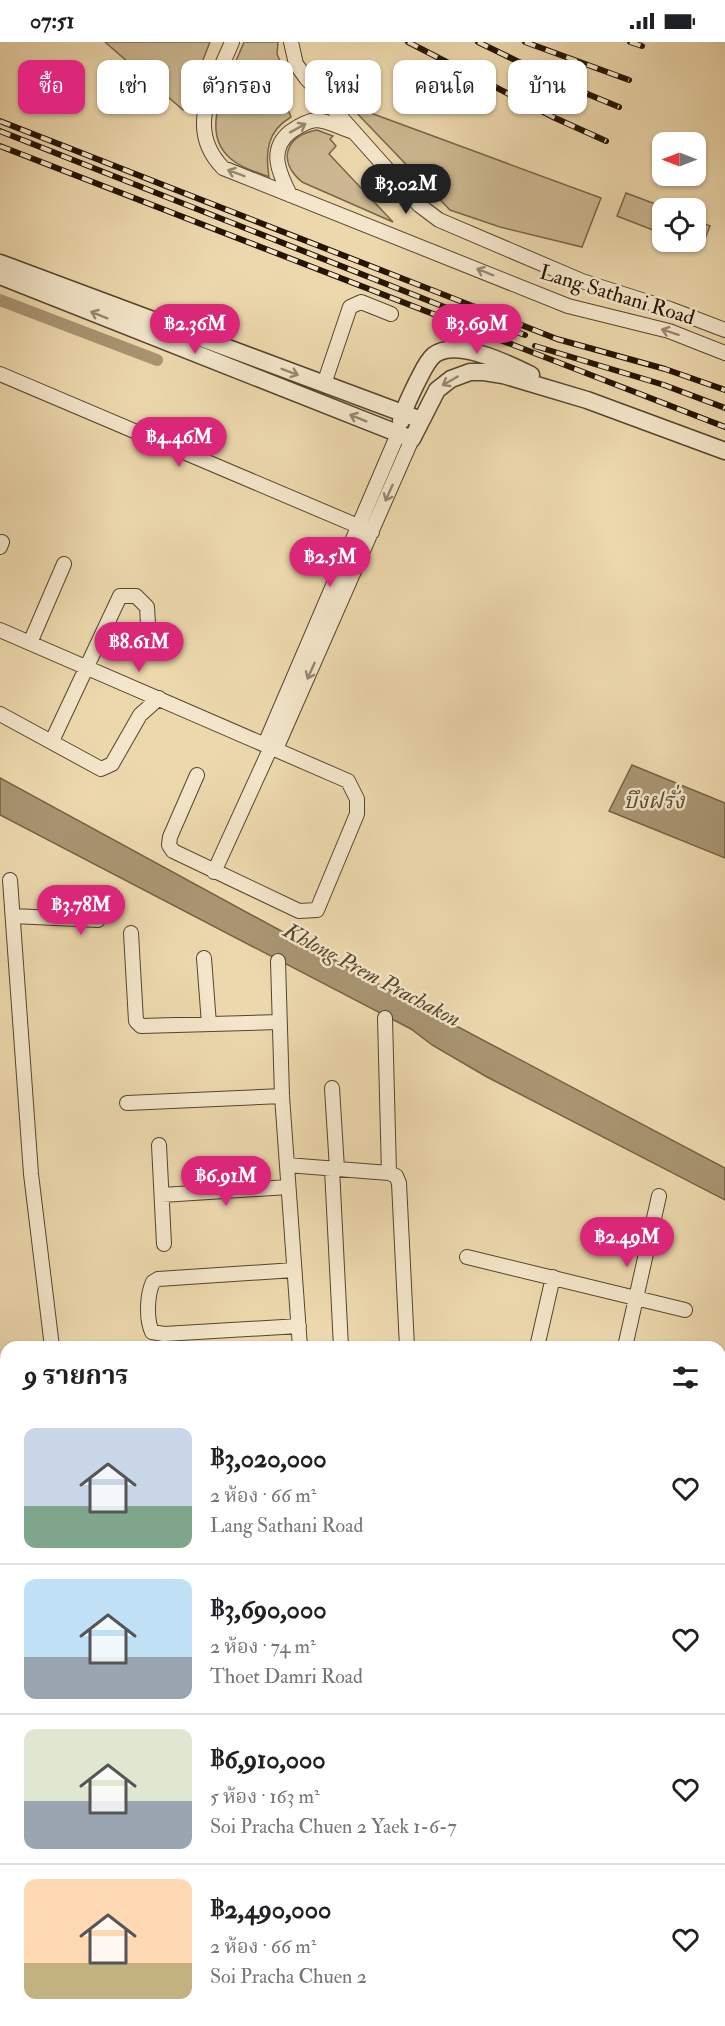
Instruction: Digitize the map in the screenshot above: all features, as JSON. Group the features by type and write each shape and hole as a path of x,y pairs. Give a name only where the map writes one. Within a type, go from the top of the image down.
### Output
{"street":[{"name":"Lang Sathani Road","path":"232,42 204,111 202,128 207,146 223,168 568,306 669,331 725,353"},
{"name":"Lang Sathani Road","path":"291,42 296,64 306,78 419,206 439,220 582,281 670,309 725,330"},
{"path":"290,195 279,173 276,154 284,138 298,126 316,120 352,131"},
{"path":"0,262 421,420"},
{"path":"0,276 405,436"},
{"path":"324,384 350,307 361,302 391,314"},
{"path":"405,436 402,413 425,367 434,355 451,349 458,348 509,364 587,400"},
{"path":"214,872 405,436 421,420 437,390 451,379 470,372 503,375 587,400 725,451"},
{"path":"0,374 365,530"},
{"path":"30,643 64,564"},
{"path":"52,741 120,596 136,596 147,607 149,642"},
{"path":"0,630 348,781 357,799 357,814 317,910 299,911 173,851 169,845 197,775"},
{"path":"0,714 101,768 106,768 112,764 140,715 159,698"},
{"path":"10,880 13,916 7,932 31,1174 51,1341"},
{"path":"13,916 98,920 100,893"},
{"path":"131,933 136,1021 141,1026 279,1022"},
{"path":"204,958 208,1024"},
{"path":"278,961 282,1096 300,1341"},
{"path":"385,1018 389,1173"},
{"path":"332,1088 341,1341"},
{"path":"128,1103 282,1096"},
{"path":"159,1145 164,1244"},
{"path":"287,1165 389,1173 396,1176 399,1183 407,1341"},
{"path":"162,1195 288,1187"},
{"path":"627,1341 659,1196"},
{"path":"467,1257 685,1310"},
{"path":"294,1270 158,1279 151,1286 149,1324 152,1332 158,1334 299,1326"},
{"path":"538,1341 553,1277"}],"shaded area":[{"path":"105,42 210,42 203,60 181,60 181,108 169,98 169,60 126,60"},
{"path":"244,42 278,42 277,54 280,60 236,60"},
{"path":"217,114 290,114 291,117 272,136 267,159 269,177 235,162 223,150 217,136"},
{"path":"358,114 373,114 601,198 582,247 500,227 450,210"},
{"path":"317,130 333,136 330,139 336,146 329,154 393,222 302,182 294,174 287,158 288,150 298,138"},
{"path":"626,193 652,203 652,230 617,216"},
{"path":"706,224 710,226 706,236"}],"water":[{"name":"บึงฝรั่ง","path":"632,765 725,803 725,858 609,811"},
{"path":"0,778 430,1012 725,1168 725,1200 487,1077 432,1045 411,1029 0,815"}],"waterway":[{"path":"0,300 157,360"}],"railway":[{"path":"408,42 555,118 606,141"},
{"path":"478,42 568,86 619,107"},
{"path":"525,42 629,80"},
{"path":"630,42 642,46"},
{"path":"0,121 557,339 665,369 725,390"},
{"path":"0,131 442,306 525,335"},
{"path":"0,146 725,427"},
{"path":"535,346 664,385 725,408"}],"water label":[{"name":"Khlong Prem Prachakon","path":"372,975"}]}
